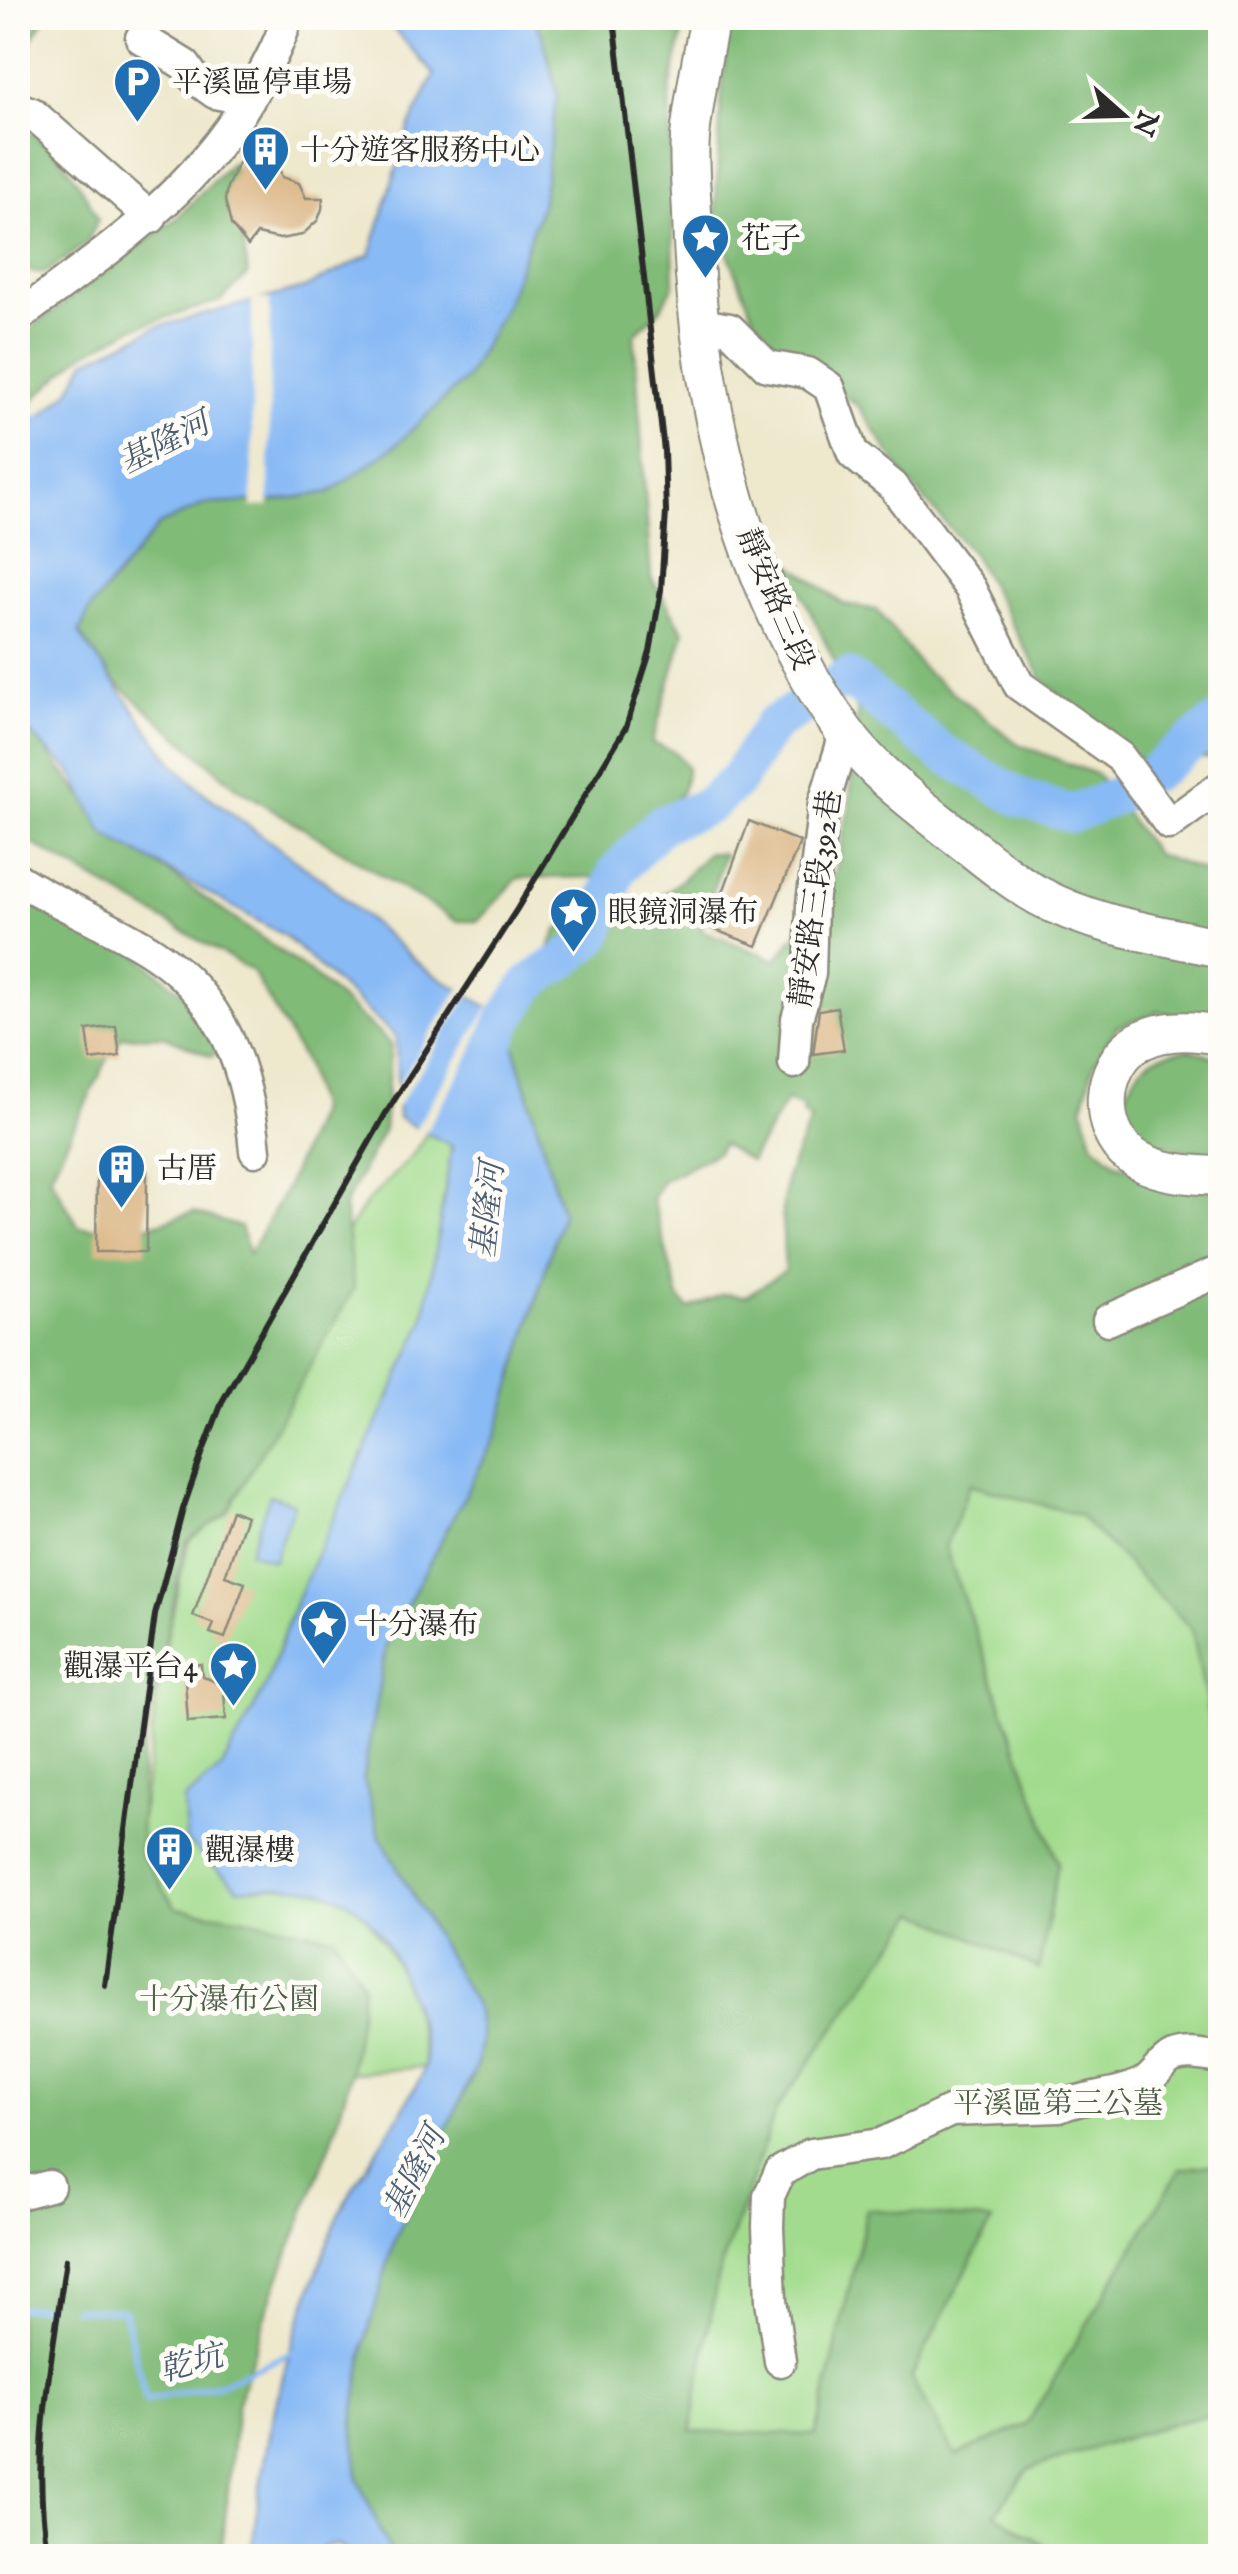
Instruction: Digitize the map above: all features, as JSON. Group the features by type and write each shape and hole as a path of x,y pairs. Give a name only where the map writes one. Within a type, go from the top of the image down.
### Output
{"main road":[{"name":"靜安路三段","path":"710,18 690,142 694,282 713,419 736,504 799,663 845,734 902,793 1038,896 1078,914 1220,948"},
{"path":"1220,1036 1187,1031 1159,1034 1133,1046 1110,1080 1106,1104 1110,1128 1120,1146 1138,1160 1178,1174 1220,1176"}],"street":[{"path":"18,317 151,218 210,156 249,100 285,26"},
{"path":"141,38 185,65 203,63 227,77 249,100"},
{"path":"18,108 32,113 151,218"},
{"path":"700,324 730,329 767,366 808,373 830,387 854,454 893,486 970,588 1019,685 1120,757 1169,824 1220,787"},
{"name":"靜安路三段392巷","path":"794,1064 797,1019 810,974 812,904 824,802 845,734"},
{"path":"18,880 151,951 182,974 212,1007 239,1068 252,1120 255,1152"},
{"path":"1108,1320 1220,1271"},
{"path":"780,2361 771,2300 768,2227 769,2196 780,2172 811,2154 881,2144 950,2111 1059,2107 1147,2082 1170,2058 1194,2054 1220,2058"},
{"path":"18,2194 48,2186"}],"green space":[{"path":"18,18 45,18 18,62"},
{"path":"533,18 686,18 670,89 674,285 660,310 634,335 651,578 684,632 652,743 675,752 687,767 682,792 598,877 518,878 478,921 456,921 236,787 114,681 79,633 90,609 159,525 205,504 275,501 330,492 506,304 542,202 557,94 543,37"},
{"path":"730,18 1220,18 1220,751 1212,758 1136,759 1044,682 973,555 906,478 859,407 761,335 715,221"},
{"path":"18,126 56,153 98,219 87,243 45,273 31,272 18,253"},
{"path":"232,162 248,275 220,301 133,328 81,356 34,399 18,431 18,338 177,218"},
{"path":"786,560 843,604 877,610 923,669 1018,744 1098,775 1155,854 1220,877 1220,1022 1158,1012 1117,1027 1094,1063 1083,1106 1092,1142 1117,1164 1220,1192 1220,1773 1192,1629 1079,1515 970,1484 945,1547 1058,1863 1039,1969 917,1912 776,2110 717,2278 691,2431 816,2435 867,2209 992,2221 911,2378 956,2456 1027,2424 1180,2169 1220,2164 1220,2412 1028,2469 995,2514 1045,2545 1082,2556 392,2556 358,2480 353,2423 365,2341 394,2241 476,2067 478,2011 380,1837 363,1777 386,1645 496,1436 562,1213 510,1031 558,929 624,913 657,899 707,853 724,854 701,930 776,960 832,888 849,808 858,711","holes":["786,1101 804,1107 803,1115 811,1118 786,1178 782,1212 785,1271 746,1296 723,1294 689,1309 679,1298 652,1199 662,1181 717,1152 722,1144 750,1161"]},
{"path":"18,701 42,745 80,793 140,852 308,971 391,1044 384,1129 344,1206 354,1288 227,1513 186,1542 142,1752 140,1853 176,1908 335,1937 363,1985 350,2077 331,2143 272,2296 237,2405 221,2556 18,2556 18,873 85,911 240,1041 211,1056 164,1036 122,1037 50,1176 79,1227 132,1231 193,1212 240,1227 249,1254 286,1188 318,1111 305,1063 252,971 18,835"},
{"path":"1188,1049 1220,1058 1220,1157 1151,1143 1127,1133 1119,1106 1144,1065"},
{"name":"十分瀑布公園","path":"427,1133 452,1146 424,1321 290,1615 265,1688 221,1769 238,1889 316,1888 358,1906 386,1947 409,1996 425,2067 331,2075 124,1954 160,1670 187,1547 236,1408 365,1204 412,1156"},
{"name":"平溪區第三公墓","path":"970,1484 1079,1515 1192,1629 1220,1773 1220,2164 1180,2170 1028,2424 955,2456 911,2378 991,2221 867,2209 816,2436 691,2432 717,2278 776,2110 917,1911 1039,1968 1058,1862 945,1547"},
{"path":"1220,2412 1220,2556 1082,2556 1045,2545 995,2514 1028,2469"}],"water":[{"name":"基隆河","path":"384,18 533,18 543,37 557,94 542,202 506,304 466,378 396,445 330,492 275,501 205,504 159,525 90,609 79,633 174,765 205,794 323,880 424,968 506,1018 562,1213 496,1436 386,1645 363,1777 380,1837 478,2011 481,2041 476,2067 394,2241 365,2342 353,2423 358,2480 392,2556 356,2556 337,2545 326,2546 311,2556 252,2556 275,2407 307,2298 340,2213 420,2079 425,2053 417,2017 399,1969 370,1920 330,1894 305,1888 239,1889 186,1841 184,1800 221,1769 265,1688 296,1601 424,1321 452,1146 398,1118 396,1037 285,936 104,834 71,771 18,723 18,461 27,428 69,392 86,361 157,327 304,288 370,255 409,128 434,74"},
{"path":"270,1495 294,1504 273,1561 249,1552"}],"pier":[{"path":"252,299 270,299 269,506 252,507"},
{"path":"462,985 472,991 393,1113 393,1092"},
{"path":"491,1003 498,1007 423,1136 414,1131"}],"building":[{"name":"十分遊客服務中心","path":"271,142 282,177 299,183 306,198 323,198 322,209 318,220 302,235 280,239 257,234 248,246 231,225 225,200 227,187 238,163"},
{"path":"749,821 800,842 757,946 710,928"},
{"path":"837,1007 844,1050 813,1054 819,1010"},
{"path":"116,1026 120,1056 91,1060 87,1030"},
{"name":"古厝","path":"97,1170 147,1171 146,1252 96,1252"},
{"path":"231,1510 246,1516 225,1576 245,1583 225,1638 210,1633 214,1624 193,1616"},
{"path":"201,1664 202,1676 218,1683 224,1692 226,1719 188,1722 184,1666"}],"waterway":[{"path":"18,418 39,418 45,422"},
{"path":"835,685 848,677 941,752 1020,798 1072,814 1125,792"},
{"path":"487,1064 506,1018 531,982 594,935 617,871 660,825 709,805 737,780 772,725 804,705"},
{"path":"1153,773 1220,720"},
{"name":"乾坑","path":"18,2308 45,2308"},
{"name":"乾坑","path":"73,2309 124,2310 146,2400 221,2384 293,2352"}],"railway":[{"path":"105,1985 155,1615 183,1509 223,1400 386,1113 517,909 626,727 650,652 661,590 666,512 664,451 614,18"},
{"path":"48,2556 43,2519 42,2444 66,2259"}],"place":[{"name":"平溪區停車場","path":"137,124"},
{"name":"十分遊客服務中心","path":"265,192"},
{"name":"花子","path":"706,280"},
{"name":"眼鏡洞瀑布","path":"573,954"},
{"name":"古厝","path":"122,1210"},
{"name":"十分瀑布","path":"323,1666"},
{"name":"觀瀑平台4","path":"233,1708"},
{"name":"觀瀑樓","path":"170,1892"}]}
